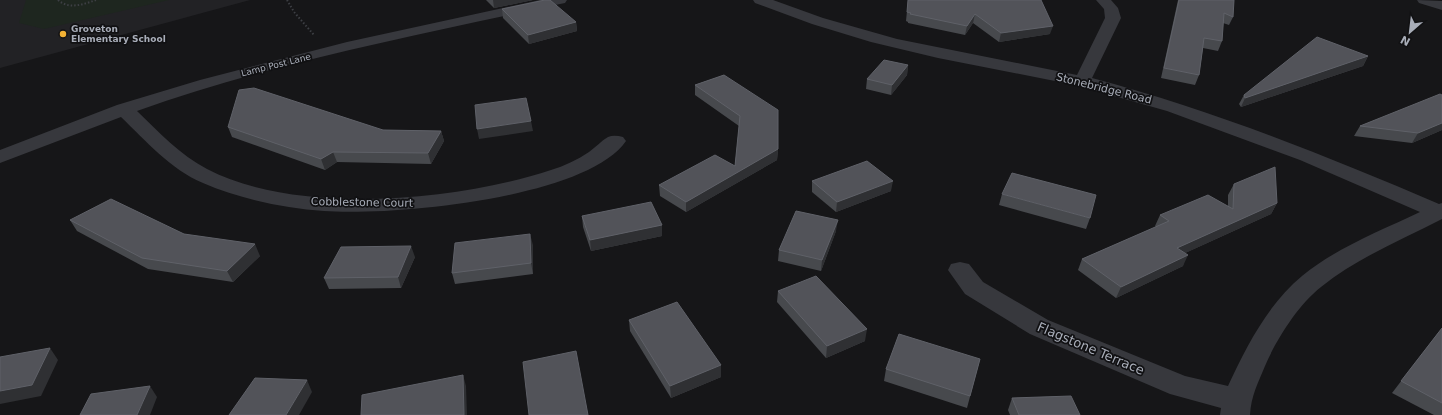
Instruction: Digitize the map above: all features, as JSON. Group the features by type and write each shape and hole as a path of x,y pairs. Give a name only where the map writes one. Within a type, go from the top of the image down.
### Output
{"street":[{"name":"Lamp Post Lane","path":"0,157 54,134 124,109 190,88 328,52 560,0"},
{"name":"Stonebridge Road","path":"760,0 814,20 878,39 1082,82 1184,110 1311,156 1440,211"},
{"path":"1082,82 1113,18 1111,8 1103,0"},
{"path":"1424,0 1442,6"},
{"name":"Cobblestone Court","path":"124,109 180,161 211,179 244,191 276,198 340,204 400,205 477,195 562,173 591,160 616,141"},
{"path":"1236,407 1258,351 1289,305 1311,282 1353,254 1440,211"},
{"name":"Flagstone Terrace","path":"960,270 974,288 1020,318 1180,386 1236,407"}],"path":[{"path":"58,0 62,4 71,5 96,0"},
{"path":"287,0 294,12 328,52"}],"shaded area":[{"name":"Groveton Elementary School","path":"0,0 250,0 0,68"},
{"path":"26,0 169,0 44,29 19,23"}],"building":[{"path":"550,0 576,22 528,35 502,9"},
{"path":"908,0 1041,0 1053,26 1001,33 975,14 967,26 910,14 911,13 907,12"},
{"path":"1179,0 1234,0 1233,17 1224,13 1222,41 1204,38 1199,75 1164,68"},
{"path":"1317,37 1368,56 1245,98 1244,95"},
{"path":"884,60 908,65 892,85 867,79"},
{"path":"724,75 778,110 778,149 686,202 659,185 715,155 735,166 740,116 695,85"},
{"path":"254,88 383,130 441,131 428,153 333,152 321,159 228,127 239,90"},
{"path":"1440,94 1442,95 1442,123 1418,133 1360,126"},
{"path":"526,98 531,121 477,129 475,105"},
{"path":"867,161 893,181 837,202 812,181"},
{"path":"1275,167 1277,203 1177,248 1188,255 1121,287 1082,259 1169,221 1160,215 1208,195 1233,209 1234,184"},
{"path":"1012,173 1096,195 1090,218 1002,194"},
{"path":"111,199 184,234 255,244 227,271 142,258 70,220"},
{"path":"651,202 662,225 590,240 582,216"},
{"path":"796,211 838,220 822,260 779,250"},
{"path":"530,234 531,263 452,273 455,243"},
{"path":"411,246 398,277 324,278 341,247"},
{"path":"816,276 867,329 827,346 778,291"},
{"path":"677,302 721,365 670,386 629,320"},
{"path":"1442,328 1442,403 1401,381"},
{"path":"899,334 980,359 970,396 886,369"},
{"path":"50,348 32,385 0,391 0,357"},
{"path":"576,351 588,415 529,415 523,362"},
{"path":"463,375 464,415 361,415 362,395"},
{"path":"255,378 307,380 286,415 229,415"},
{"path":"150,386 137,415 80,415 91,394"},
{"path":"1071,396 1080,415 1019,415 1012,398"}],"place":[{"name":"Groveton Elementary School","path":"63,34"}]}
